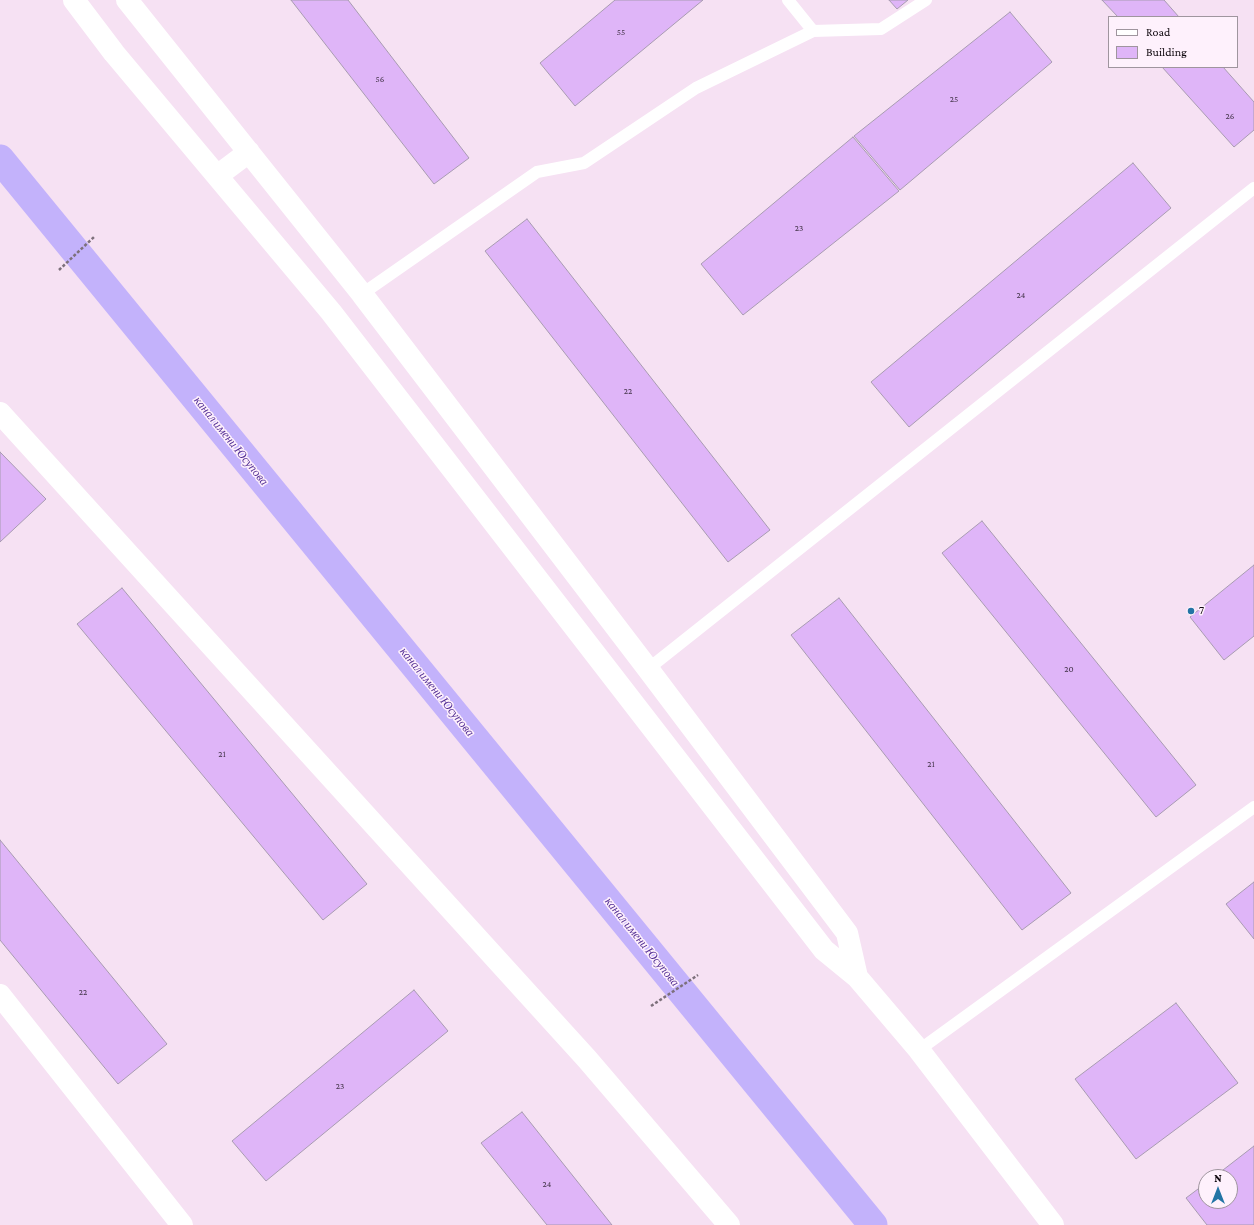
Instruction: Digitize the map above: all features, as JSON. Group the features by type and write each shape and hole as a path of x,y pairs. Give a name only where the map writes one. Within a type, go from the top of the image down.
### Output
{"street":[{"path":"74,0 114,53 331,312 824,950 857,977 919,1050 1053,1225"},
{"path":"127,0 362,294 847,933 857,977"},
{"path":"217,176 249,152"},
{"path":"0,413 587,1059 729,1225"},
{"path":"0,995 182,1225"}],"lane":[{"path":"788,0 813,31"},
{"path":"362,294 537,172 584,163 696,88 813,31 881,29 926,0"},
{"path":"648,669 1254,188"},
{"path":"919,1050 1254,807"}],"path":[{"path":"59,270 95,236"},
{"path":"650,1006 698,975"}],"building":[{"path":"291,0 348,0 469,158 434,184"},
{"path":"615,0 703,0 575,106 540,63"},
{"path":"889,0 908,0 897,9"},
{"path":"1102,0 1164,0 1178,16 1117,16"},
{"path":"1010,12 1052,62 900,190 854,136"},
{"path":"1163,68 1224,68 1254,102 1254,130 1234,147"},
{"path":"853,137 899,191 743,315 701,264"},
{"path":"1133,163 1171,208 909,427 871,382"},
{"path":"527,219 770,530 728,562 485,251"},
{"path":"0,452 46,499 0,542"},
{"path":"982,521 1196,785 1156,817 942,553"},
{"path":"1254,565 1254,636 1224,660 1190,617"},
{"path":"122,588 367,884 323,920 77,624"},
{"path":"839,598 1071,893 1022,930 791,635"},
{"path":"0,840 167,1044 118,1084 0,940"},
{"path":"1254,882 1254,939 1226,904"},
{"path":"414,990 448,1031 266,1181 232,1141"},
{"path":"1176,1003 1238,1083 1136,1159 1075,1079"},
{"path":"522,1112 612,1225 547,1225 481,1143"},
{"path":"1254,1146 1254,1225 1207,1225 1186,1198 1198,1189 1198,1209 1238,1209 1238,1169 1224,1169"}],"waterway":[{"name":"канал имени Юсупова","path":"0,159 873,1225"}],"place":[{"name":"7","path":"1191,611"}]}
